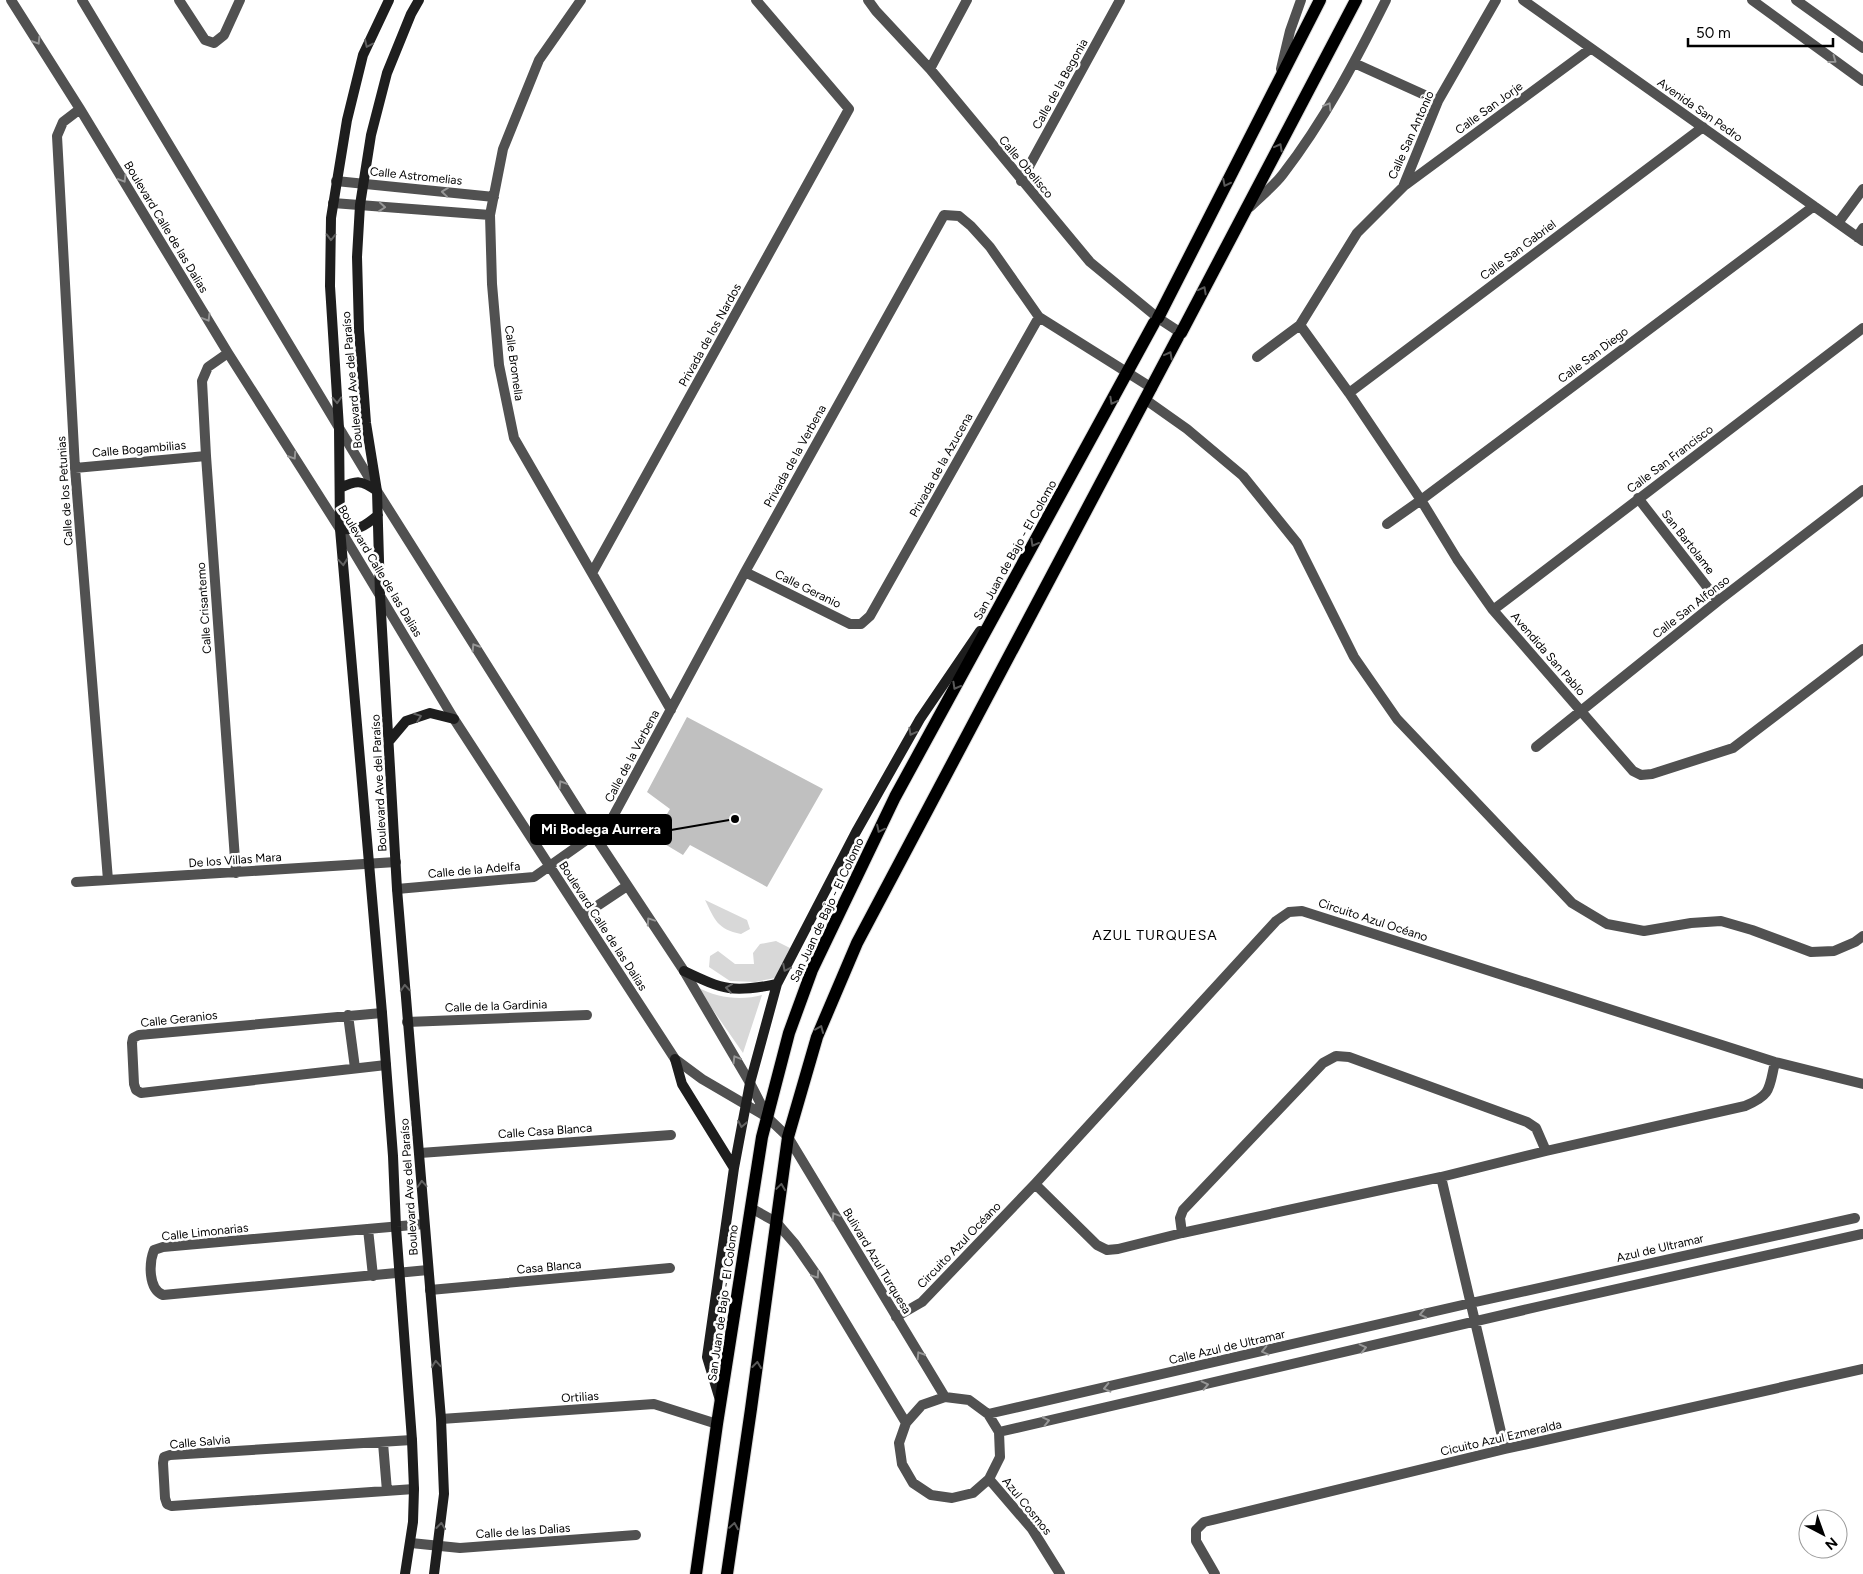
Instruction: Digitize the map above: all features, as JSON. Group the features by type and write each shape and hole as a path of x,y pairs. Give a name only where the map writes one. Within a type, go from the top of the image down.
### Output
{"main road":[{"name":"San Juan de Bajo - El Colomo","path":"696,1574 717,1424 767,1117 789,1033 812,970 895,797 1156,321 1320,0"},
{"path":"727,1574 788,1137 817,1037 857,943 1356,0"}],"street":[{"name":"Boulevard Calle de las Dalias","path":"11,0 80,109 228,353 340,529 454,719 675,1059 702,1078 767,1117 788,1137"},
{"name":"Boulevard Calle de las Dalias","path":"82,0 377,491 594,835 684,971 750,1083 767,1117"},
{"path":"179,0 205,40 214,43 224,35 240,0"},
{"name":"Boulevard Ave del Paraíso","path":"389,0 363,55 347,120 331,218 330,286 338,428 340,529 382,1014 412,1440 414,1489 411,1543 405,1574"},
{"name":"Boulevard Ave del Paraíso","path":"419,0 411,14 387,73 371,135 362,184 357,257 359,330 366,423 377,491 380,595 390,740 397,889 441,1419 444,1494 439,1547 434,1574"},
{"name":"Calle Bromella","path":"581,0 539,60 503,149 490,216 492,284 499,365 514,438 670,710"},
{"name":"Privada de los Nardos","path":"592,573 849,108 756,0"},
{"name":"Calle Obelisco","path":"868,0 930,69 1090,262 1156,321 1180,335"},
{"path":"930,69 967,0"},
{"name":"Calle de la Begonia","path":"1021,181 1120,0"},
{"path":"1280,77 1290,31 1301,0"},
{"path":"1244,213 1282,176 1307,140 1354,63 1386,0"},
{"name":"Calle San Antonio","path":"1256,357 1300,325 1357,233 1403,187 1438,101 1496,0"},
{"name":"Avenida San Pedro","path":"1522,0 1838,223 1861,236"},
{"path":"1752,0 1863,82"},
{"path":"1796,0 1863,48"},
{"name":"Calle San Jorje","path":"1403,187 1590,49"},
{"path":"1354,63 1438,101"},
{"name":"Calle de los Petunias","path":"80,109 63,122 57,136 75,468 108,880"},
{"name":"Calle San Gabriel","path":"1349,393 1703,127"},
{"name":"Calle Astromelias","path":"336,181 494,197"},
{"path":"1838,223 1863,189"},
{"path":"333,202 490,216"},
{"name":"Calle San Diego","path":"1386,524 1421,500 1814,206"},
{"name":"Privada de la Verbena","path":"670,710 944,215 959,216 971,226 990,247 1039,317"},
{"path":"1039,317 1128,373 1149,394 1243,476 1297,544 1354,657 1397,719 1572,903 1607,924 1644,931 1691,923 1721,921 1752,930 1811,952 1834,952 1863,936"},
{"name":"Privada de la Azucena","path":"861,624 870,616 1039,317"},
{"name":"Avendida San Pablo","path":"1300,325 1349,393 1421,500 1457,559 1493,610 1633,771 1641,775 1652,774 1733,748 1863,648"},
{"name":"Calle San Francisco","path":"1493,610 1863,328"},
{"name":"Calle Crisantemo","path":"228,353 208,367 202,381 236,872"},
{"name":"Calle Bogambilias","path":"75,468 206,456"},
{"path":"340,488 353,482 365,483 377,491"},
{"name":"Calle San Alfonso","path":"1536,747 1718,601 1863,490"},
{"name":"San Bartolame","path":"1638,498 1718,601"},
{"path":"340,529 354,530 366,525 378,515"},
{"name":"Calle Geranio","path":"745,572 850,624 861,624"},
{"path":"721,1406 708,1357 734,1168 750,1083 777,984 856,832 920,719 1008,591"},
{"name":"Calle de la Verbena","path":"550,866 609,824 670,710"},
{"path":"390,740 406,721 430,712 454,719"},
{"name":"De los Villas Mara","path":"76,882 396,862"},
{"name":"Calle de la Adelfa","path":"397,889 534,877 550,866"},
{"path":"582,916 627,886"},
{"name":"Circuito Azul Océano","path":"896,1317 922,1302 1035,1184 1276,921 1289,912 1302,911 1775,1062 1863,1084"},
{"path":"684,971 730,990 750,990 777,984"},
{"name":"Calle Geranios","path":"382,1014 348,1015 139,1035 133,1038 132,1043 134,1084 136,1090 141,1092 386,1065"},
{"name":"Calle de la Gardinia","path":"407,1022 587,1014"},
{"path":"348,1015 355,1068"},
{"path":"1182,1233 1180,1218 1183,1210 1324,1063 1336,1056 1349,1057 1527,1122 1536,1128 1546,1151"},
{"path":"675,1059 682,1084 734,1168"},
{"path":"1035,1184 1096,1244 1107,1250 1118,1249 1182,1233 1441,1177 1745,1106 1760,1100 1769,1089 1775,1062"},
{"name":"Calle Casa Blanca","path":"420,1153 671,1135"},
{"name":"Bulivard Azul Turquesa","path":"788,1137 945,1397"},
{"path":"1441,1177 1505,1449"},
{"path":"751,1208 776,1222 818,1277 906,1422"},
{"name":"Azul de Ultramar","path":"1471,1303 1855,1218"},
{"name":"Calle Limonarias","path":"424,1224 163,1247 154,1250 151,1259 153,1286 162,1295 428,1270"},
{"path":"368,1229 373,1276"},
{"path":"999,1432 1554,1303 1862,1234"},
{"name":"Casa Blanca","path":"430,1290 670,1268"},
{"name":"Calle Azul de Ultramar","path":"988,1414 1471,1303"},
{"name":"Cicuito Azul Ezmeralda","path":"1215,1574 1196,1541 1196,1530 1204,1522 1505,1449 1863,1369"},
{"path":"945,1397 969,1400 988,1414 999,1432 1000,1457 990,1479 973,1493 952,1498 930,1495 913,1483 902,1464 899,1443 906,1422 922,1405 945,1397"},
{"name":"Ortilias","path":"441,1419 654,1404 717,1424"},
{"name":"Calle Salvia","path":"412,1440 170,1455 164,1457 163,1463 165,1498 167,1504 172,1506 414,1489"},
{"path":"383,1443 387,1491"},
{"name":"Azul Cosmos","path":"990,1479 1032,1529 1060,1574"},
{"name":"Calle de las Dalias","path":"411,1543 460,1548 636,1534"}],"shaded area":[{"path":"705,900 747,920 750,929 741,934 722,926 714,918"},
{"path":"776,941 790,948 775,978 755,982 730,981 709,967 710,956 718,951 735,964 754,964 753,953 760,944"},
{"path":"697,987 713,994 737,998 762,995 743,1053"}],"building":[{"path":"687,717 823,789 767,887 690,845 683,855 653,837 670,809 647,792"}],"place":[{"name":"Mi Bodega Aurrera","path":"735,819"}],"district":[{"name":"AZUL TURQUESA","path":"1155,935"}]}
